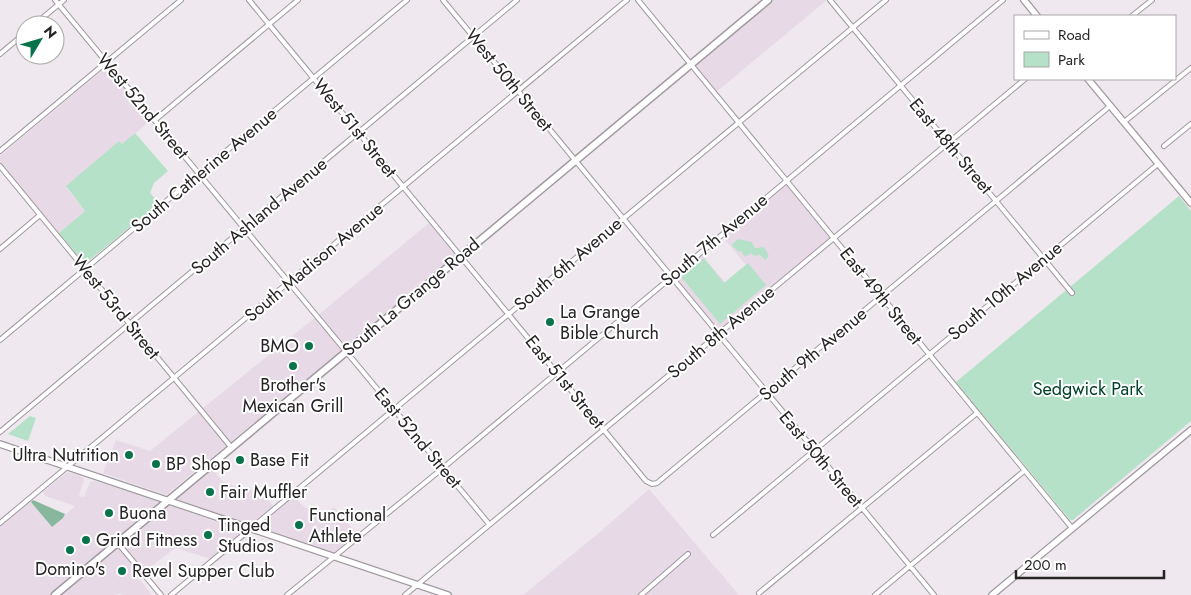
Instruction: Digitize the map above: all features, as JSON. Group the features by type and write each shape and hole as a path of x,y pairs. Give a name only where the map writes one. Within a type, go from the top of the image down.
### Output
{"main road":[{"name":"South La Grange Road","path":"55,595 768,0"},
{"path":"1027,1 1036,15"},
{"path":"1089,80 1191,203"},
{"path":"992,595 1191,430"},
{"path":"0,444 448,595"}],"street":[{"name":"West 52nd Street","path":"55,0 346,351"},
{"path":"46,15 64,0"},
{"path":"0,152 181,0"},
{"name":"West 51st Street","path":"249,0 460,256"},
{"path":"155,120 298,0"},
{"name":"South Catherine Avenue","path":"0,340 407,0"},
{"name":"West 50th Street","path":"443,0 575,161"},
{"name":"South Ashland Avenue","path":"0,432 517,0"},
{"name":"South Madison Avenue","path":"0,523 626,0"},
{"name":"East 49th Street","path":"638,0 1072,528"},
{"name":"East 48th Street","path":"830,0 1072,293"},
{"name":"South 6th Avenue","path":"171,595 886,0"},
{"name":"South 7th Avenue","path":"287,595 443,468 670,276 1003,0"},
{"path":"1133,15 1152,0"},
{"path":"0,54 15,41"},
{"path":"1124,122 1191,68"},
{"name":"South 8th Avenue","path":"405,595 1024,80"},
{"name":"South 9th Avenue","path":"652,484 657,483 1110,106"},
{"path":"1164,146 1189,126 1191,132"},
{"name":"East 50th Street","path":"575,161 934,595"},
{"name":"South 10th Avenue","path":"713,535 1158,164"},
{"name":"West 53rd Street","path":"0,166 231,447"},
{"path":"0,249 40,215"},
{"name":"East 51st Street","path":"460,256 646,481 652,484"},
{"name":"East 52nd Street","path":"346,351 489,524"},
{"path":"759,593 977,413"},
{"path":"875,595 1024,471"},
{"path":"117,542 161,595"},
{"path":"640,595 688,554"}],"shaded area":[{"path":"772,0 827,0 715,93 693,65"},
{"path":"107,66 151,120 122,145 119,142 66,187 85,211 59,233 0,161 0,156"},
{"path":"786,182 832,238 718,333 672,276 700,253 725,282 746,265 721,235"},
{"path":"430,222 457,256 166,495 103,473 116,440 150,451"},
{"path":"210,466 222,481 242,489 261,491 273,506 290,491 304,507 325,514 334,507 357,534 333,554 170,500"},
{"path":"66,473 81,476 84,479 79,496 84,497 90,482 94,481 164,501 54,595 0,595 0,525 30,500 52,527 75,506 45,496 43,492"},
{"path":"649,489 739,595 523,595 600,532"},
{"path":"168,505 251,534 218,561 175,548 138,577 152,595 122,595 120,593 117,595 59,595"}],"green space":[{"path":"135,133 168,171 154,183 150,193 159,203 85,264 59,233 85,211 66,186 119,141 122,144"},
{"name":"Sedgwick Park","path":"1179,196 1191,211 1191,421 1073,520 1070,520 956,382"},
{"path":"738,239 752,242 755,248 764,247 769,256 765,260 760,255 754,256 751,253 745,257 741,251 739,252 733,247 732,244"},
{"path":"704,258 724,283 748,263 766,285 720,324 681,277"},
{"path":"30,416 36,418 28,441 8,434"},
{"path":"33,500 65,514 63,518 52,527 31,502"}],"place":[{"name":"La Grange Bible Church","path":"550,322"},
{"name":"BMO","path":"309,346"},
{"name":"Brother's Mexican Grill","path":"293,366"},
{"name":"Ultra Nutrition","path":"129,455"},
{"name":"Base Fit","path":"240,460"},
{"name":"BP Shop","path":"156,464"},
{"name":"Fair Muffler","path":"210,492"},
{"name":"Buona","path":"109,513"},
{"name":"Functional Athlete","path":"299,525"},
{"name":"Tinged Studios","path":"208,535"},
{"name":"Grind Fitness","path":"86,540"},
{"name":"Domino's","path":"70,550"},
{"name":"Revel Supper Club","path":"122,571"}]}
